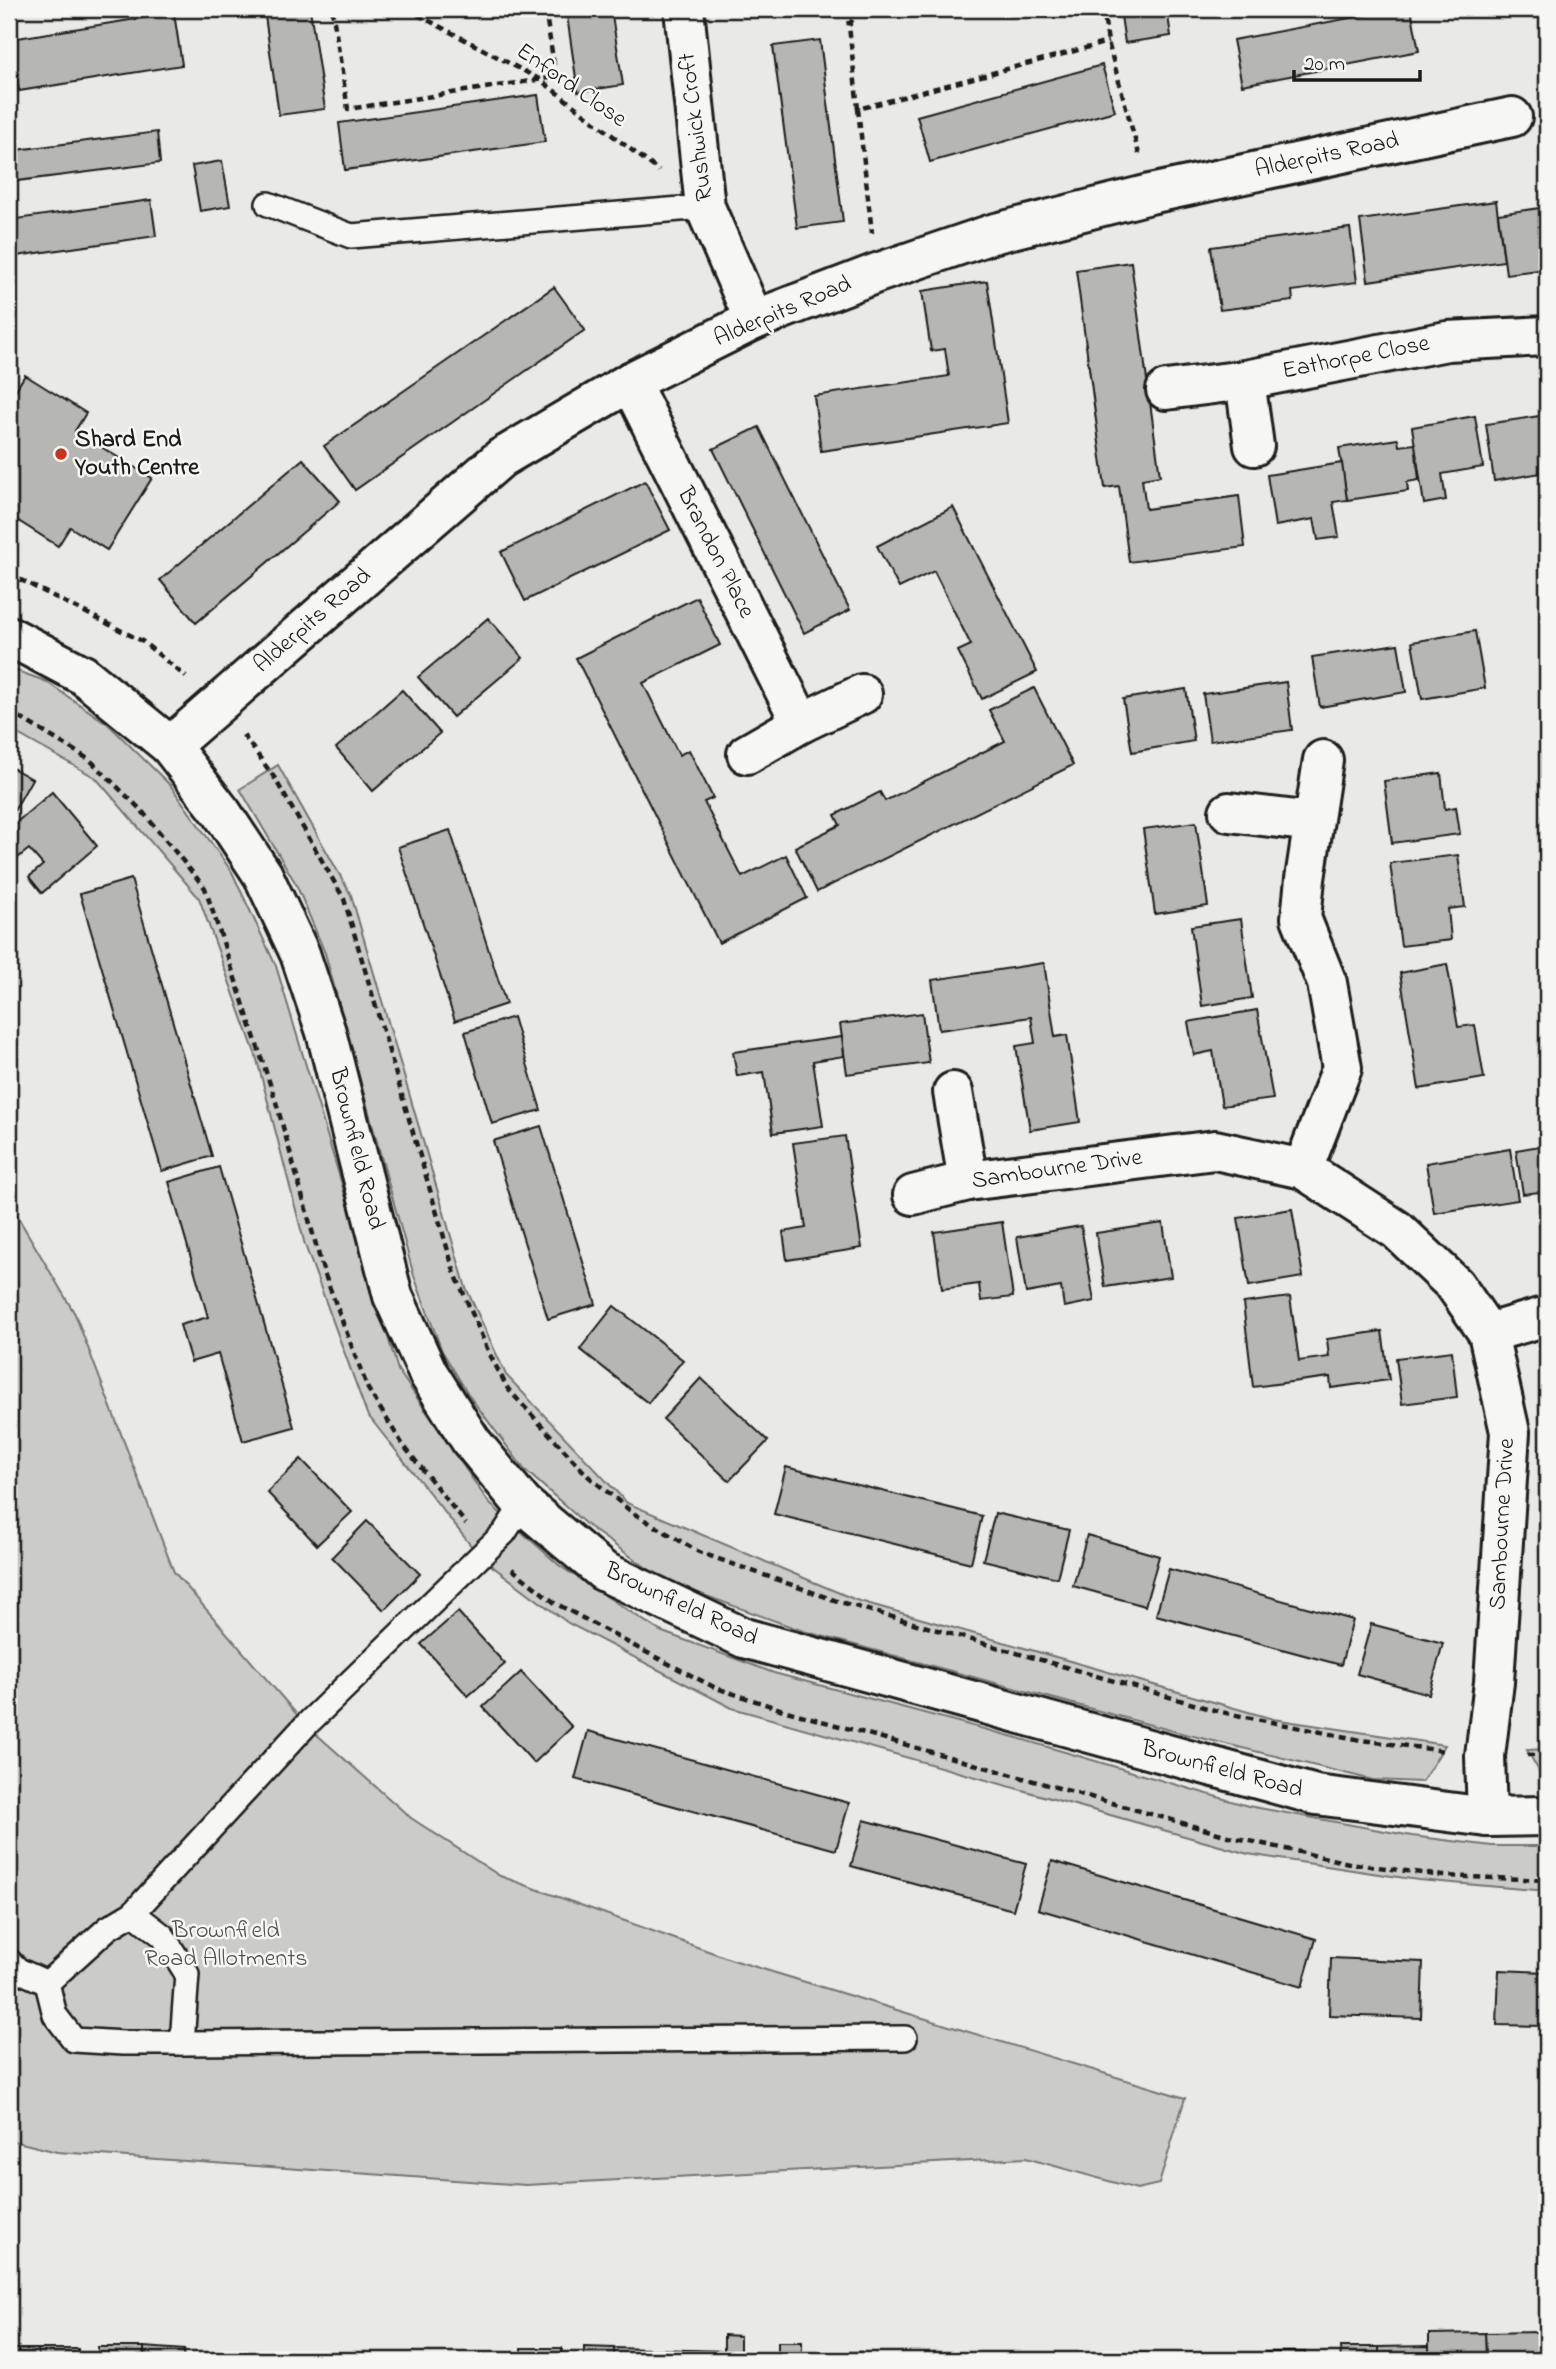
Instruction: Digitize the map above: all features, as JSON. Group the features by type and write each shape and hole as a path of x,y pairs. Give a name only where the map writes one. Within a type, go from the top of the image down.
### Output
{"street":[{"name":"Rushwick Croft","path":"684,9 705,207 754,320"},
{"name":"Alderpits Road","path":"170,746 501,458 629,382 754,320 877,273 992,234 1150,194 1512,117"},
{"name":"Eathorpe Close","path":"1166,390 1245,380 1447,341 1547,336"},
{"path":"1245,380 1254,446"},
{"name":"Brandon Place","path":"629,382 801,723"},
{"name":"Brownfield Road","path":"9,636 83,675 170,746 222,813 263,875 300,954 326,1032 393,1296 428,1373 471,1441 523,1504 603,1571 744,1638 1316,1795 1487,1817 1547,1816"},
{"path":"747,754 801,723 862,694"},
{"path":"1303,1169 1342,1068 1327,983 1301,918 1323,760"},
{"path":"1229,812 1313,822"},
{"path":"953,1092 968,1181"},
{"name":"Sambourne Drive","path":"912,1195 968,1181 1215,1150 1303,1169 1397,1230 1455,1285 1488,1333 1510,1432 1494,1682 1485,1756 1487,1817"},
{"path":"1488,1333 1547,1316"}],"lane":[{"path":"268,204 351,236 705,207"},
{"path":"47,1983 108,1928 133,1913 306,1726 504,1533 523,1504"},
{"path":"133,1913 163,1936 187,1974 182,2043"},
{"path":"9,1961 18,1970 47,1983"},
{"path":"47,1983 55,2015 74,2039 122,2043 905,2038"}],"path":[{"path":"332,9 348,109 556,76 545,9"},
{"name":"Enford Close","path":"408,9 539,79 705,207"},
{"path":"846,9 877,273"},
{"path":"849,26 858,9"},
{"path":"1103,9 1108,42 1150,194"},
{"path":"858,109 1108,42"},
{"path":"9,574 142,641 219,703 274,777 344,899 454,1271 489,1353 508,1389 588,1476 633,1514 699,1552 837,1601 1208,1709 1360,1740 1485,1756 1547,1754"},
{"path":"9,711 90,760 142,811 205,888 276,1102 323,1270 368,1389 403,1445 487,1550 555,1603 716,1688 783,1710 1232,1837 1349,1863 1443,1876 1547,1881"}],"green space":[{"path":"9,668 45,681 108,724 170,785 232,872 276,966 398,1370 489,1503 560,1566 660,1631 774,1673 1014,1737 1248,1806 1412,1836 1492,1846 1547,1846 1547,1891 1418,1880 1248,1854 732,1708 568,1623 480,1557 367,1414 305,1245 256,1056 199,898 96,778 9,729"},
{"path":"278,765 351,895 466,1288 506,1375 627,1503 856,1600 1273,1719 1445,1745 1422,1782 1373,1780 1177,1732 803,1631 665,1581 588,1526 524,1469 470,1397 442,1351 414,1276 325,953 296,884 240,789"},
{"name":"Brownfield Road Allotments","path":"9,1206 75,1314 174,1572 306,1725 411,1818 500,1876 733,1960 1185,2098 1159,2184 1137,2189 1026,2158 526,2185 57,2152 9,2140"},
{"path":"1547,1749 1547,1785 1527,1750"}],"building":[{"path":"264,9 310,9 325,109 279,115"},
{"path":"566,9 611,9 623,85 578,92"},
{"path":"1120,9 1167,9 1171,36 1125,43"},
{"path":"1398,9 1411,9 1419,51 1242,85 1233,40"},
{"path":"174,13 182,65 19,91 11,39"},
{"path":"820,40 843,222 797,228 773,46"},
{"path":"1102,65 1115,111 930,162 917,116"},
{"path":"538,95 545,142 345,170 339,123"},
{"path":"157,132 160,163 9,182 9,151"},
{"path":"222,161 230,206 200,211 192,166"},
{"path":"151,200 156,236 9,257 9,220"},
{"path":"1496,201 1504,261 1368,281 1360,220"},
{"path":"1547,207 1547,269 1506,274 1498,214"},
{"path":"1350,228 1357,282 1292,291 1293,301 1220,310 1211,247"},
{"path":"1131,262 1160,476 1142,479 1146,509 1239,496 1245,547 1129,562 1119,486 1105,488 1076,270"},
{"path":"987,281 1008,423 821,451 814,396 949,376 945,349 931,351 922,291"},
{"path":"554,287 585,330 355,490 324,446"},
{"name":"Shard End Youth Centre","path":"25,375 86,413 75,431 152,478 107,550 70,527 58,546 9,515 9,401"},
{"path":"1475,416 1483,467 1442,474 1446,500 1424,504 1412,427"},
{"path":"1540,416 1544,441 1547,440 1547,472 1494,481 1486,424"},
{"path":"759,427 850,610 804,633 713,449"},
{"path":"1398,439 1399,446 1415,444 1419,480 1407,482 1408,491 1347,500 1339,448"},
{"path":"303,459 340,501 196,623 160,580"},
{"path":"1342,463 1347,500 1333,502 1339,537 1318,540 1314,519 1275,526 1267,475"},
{"path":"645,481 670,530 525,601 501,552"},
{"path":"953,507 1037,672 982,699 958,651 971,645 934,571 899,588 877,546"},
{"path":"697,597 720,645 643,683 679,755 689,750 713,798 704,802 742,877 786,855 807,898 719,943 576,658"},
{"path":"488,618 523,658 453,717 418,677"},
{"path":"1475,631 1485,688 1422,699 1412,642"},
{"path":"1398,644 1406,692 1320,707 1312,657"},
{"path":"1286,682 1292,730 1210,741 1203,694"},
{"path":"1034,688 1073,765 817,892 795,847 840,825 835,815 880,792 885,801 1005,741 989,710"},
{"path":"1186,689 1194,741 1132,752 1123,699"},
{"path":"402,690 440,733 373,791 336,748"},
{"path":"9,766 32,779 9,820"},
{"path":"1441,773 1445,809 1456,807 1460,834 1392,843 1384,781"},
{"path":"52,792 97,846 42,893 29,877 43,865 29,849 15,860 9,853 9,839 17,832 12,826"},
{"path":"1196,822 1208,906 1155,914 1143,829"},
{"path":"450,830 506,1004 455,1021 398,847"},
{"path":"1458,855 1465,907 1448,909 1451,940 1401,946 1390,863"},
{"path":"131,879 212,1156 162,1171 80,894"},
{"path":"1241,919 1252,998 1202,1006 1191,926"},
{"path":"1044,963 1055,1037 1067,1035 1080,1122 1030,1130 1016,1046 1035,1043 1031,1017 939,1030 932,980"},
{"path":"1447,964 1458,1027 1475,1025 1484,1078 1419,1089 1400,973"},
{"path":"1257,1010 1273,1099 1222,1106 1213,1051 1194,1055 1188,1022"},
{"path":"922,1013 929,1063 847,1074 840,1024"},
{"path":"513,1017 541,1110 492,1124 465,1032"},
{"path":"842,1037 844,1056 813,1061 823,1126 773,1133 764,1072 737,1076 733,1052"},
{"path":"541,1126 596,1304 548,1319 493,1141"},
{"path":"1547,1127 1547,1201 1541,1202 1539,1192 1523,1194 1516,1150 1546,1145 1544,1134"},
{"path":"845,1136 862,1248 787,1260 783,1232 806,1228 793,1143"},
{"path":"1510,1149 1518,1200 1434,1213 1426,1163"},
{"path":"219,1167 294,1427 243,1441 218,1354 191,1362 180,1325 208,1317 169,1182"},
{"path":"1292,1209 1303,1277 1249,1286 1238,1218"},
{"path":"1002,1222 1013,1297 981,1301 979,1284 942,1289 934,1232"},
{"path":"1163,1223 1171,1277 1105,1287 1096,1233"},
{"path":"1081,1226 1094,1301 1064,1307 1061,1287 1026,1293 1017,1237"},
{"path":"1290,1297 1299,1361 1329,1357 1327,1339 1382,1331 1389,1380 1331,1388 1330,1377 1253,1387 1243,1303"},
{"path":"614,1306 683,1360 648,1403 580,1349"},
{"path":"1452,1351 1457,1397 1402,1404 1396,1358"},
{"path":"701,1378 768,1441 729,1481 663,1419"},
{"path":"301,1459 352,1512 317,1545 267,1492"},
{"path":"786,1467 982,1516 971,1563 774,1514"},
{"path":"995,1513 1069,1530 1057,1578 983,1560"},
{"path":"367,1521 420,1574 384,1610 332,1557"},
{"path":"1087,1535 1159,1556 1145,1606 1073,1586"},
{"path":"1169,1569 1353,1620 1341,1665 1156,1615"},
{"path":"458,1612 505,1664 468,1696 421,1644"},
{"path":"1371,1624 1443,1643 1429,1694 1357,1674"},
{"path":"521,1672 572,1727 534,1763 483,1707"},
{"path":"588,1731 849,1803 836,1850 575,1779"},
{"path":"864,1820 1026,1864 1013,1910 851,1866"},
{"path":"1052,1861 1316,1939 1302,1987 1038,1909"},
{"path":"1331,1958 1423,1962 1421,2018 1329,2015"},
{"path":"1499,1970 1547,1972 1547,2026 1497,2025"},
{"path":"1547,2331 1547,2360 1539,2360 1538,2332"},
{"path":"1538,2332 1539,2360 1486,2360 1485,2333"},
{"path":"1485,2333 1486,2360 1429,2360 1429,2334"},
{"path":"724,2335 740,2336 740,2360 724,2360"},
{"path":"778,2342 802,2342 802,2360 778,2360"},
{"path":"1429,2346 1429,2360 1379,2360 1379,2347"},
{"path":"98,2347 144,2347 144,2360 98,2360"},
{"path":"144,2347 184,2350 184,2360 144,2360"},
{"path":"584,2347 614,2348 614,2360 584,2360"},
{"path":"1340,2347 1379,2347 1379,2360 1341,2360"},
{"path":"521,2348 562,2348 562,2360 521,2360"},
{"path":"614,2348 725,2351 724,2360 614,2360"},
{"path":"9,2349 38,2349 38,2360 9,2360"},
{"path":"38,2349 78,2349 78,2360 38,2360"},
{"path":"824,2352 861,2352 861,2360 824,2360"},
{"path":"1093,2352 1146,2353 1146,2360 1093,2360"},
{"path":"1266,2352 1305,2352 1305,2360 1266,2360"},
{"path":"204,2353 248,2353 248,2360 204,2360"},
{"path":"938,2353 970,2355 970,2360 937,2360"}],"place":[{"name":"Shard End Youth Centre","path":"61,454"}]}
